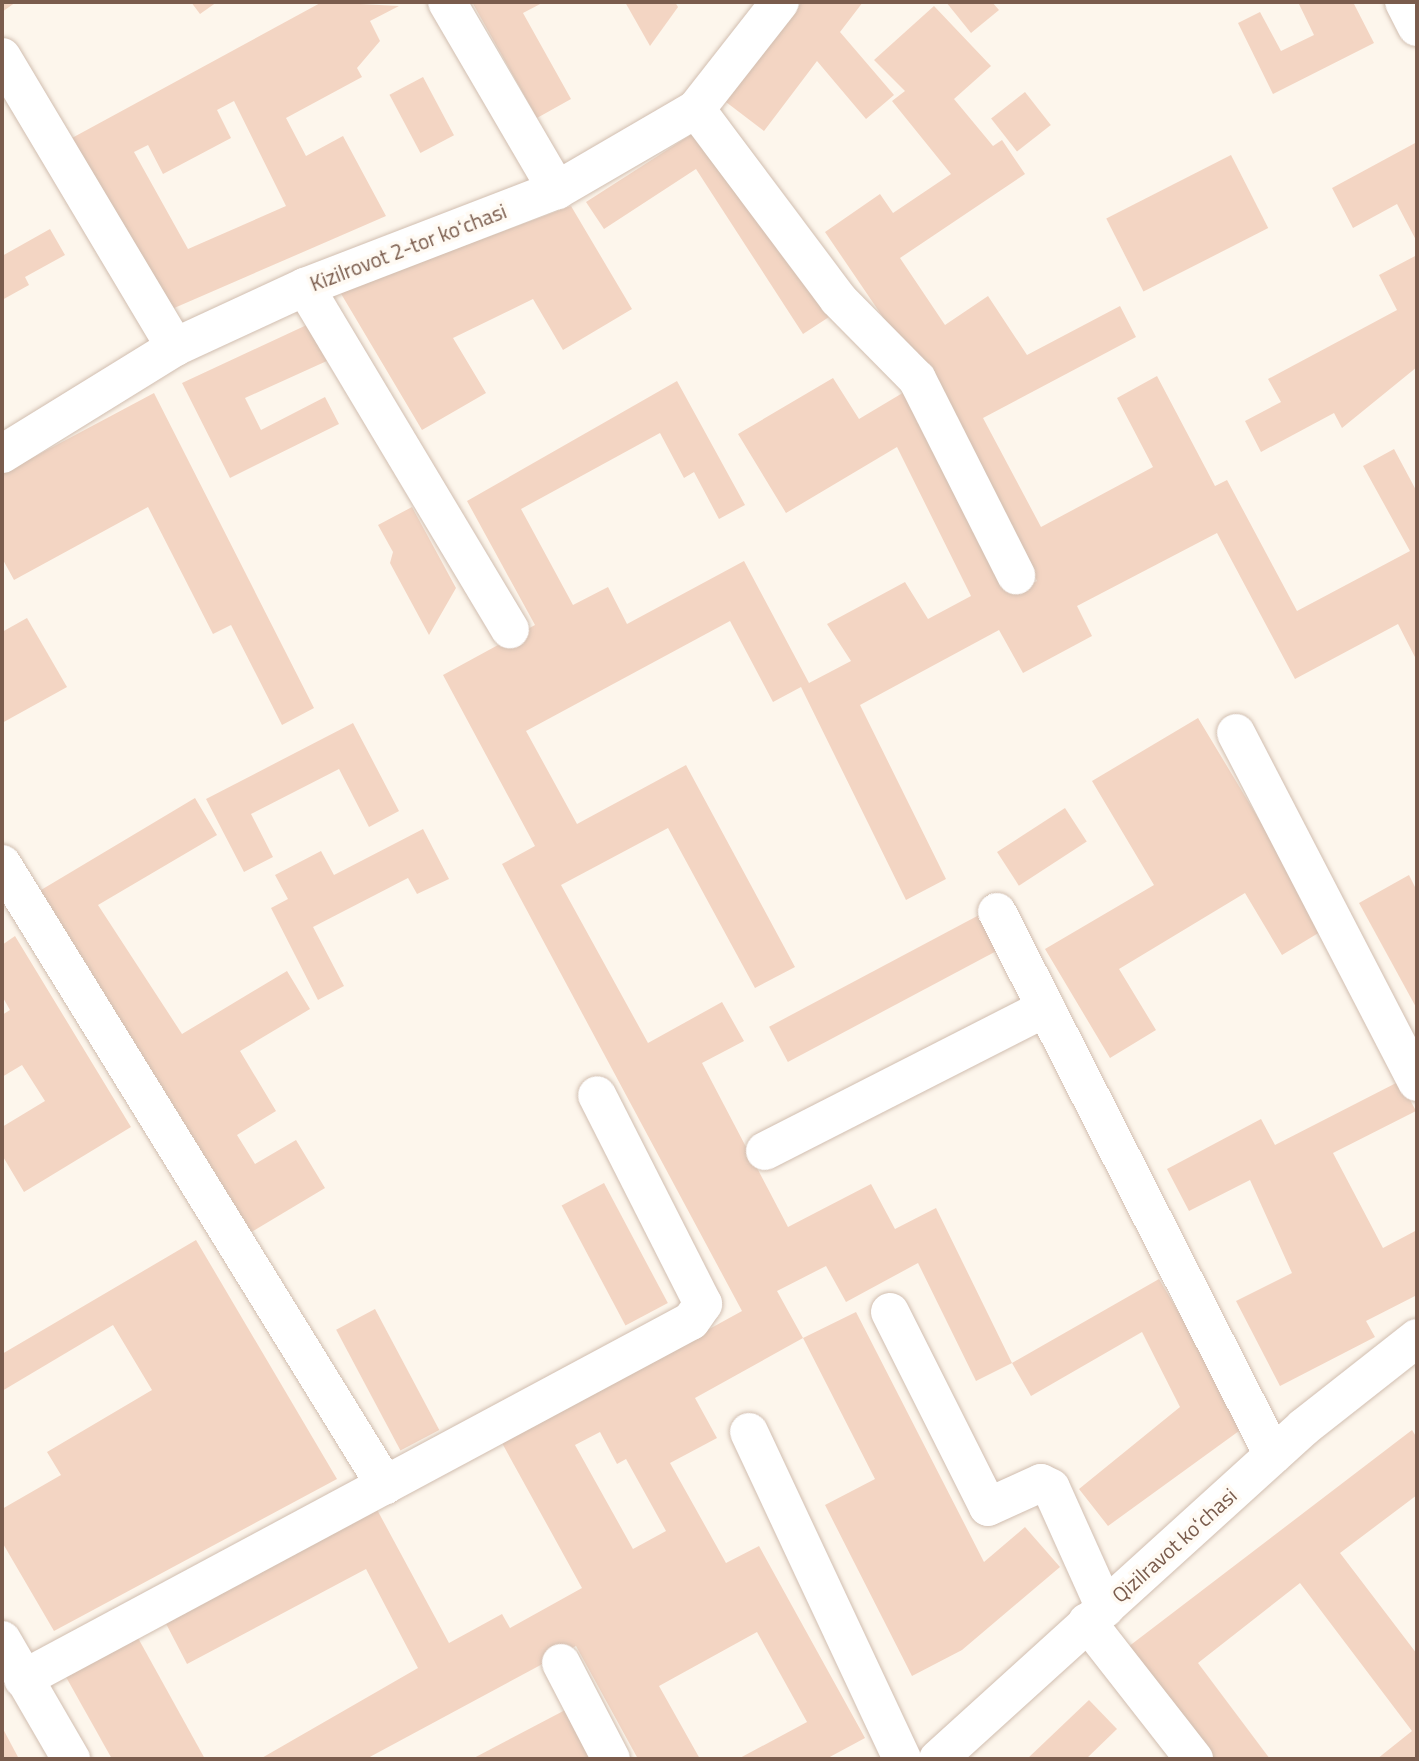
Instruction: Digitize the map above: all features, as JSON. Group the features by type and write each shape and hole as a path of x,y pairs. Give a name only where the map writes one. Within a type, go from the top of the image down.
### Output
{"street":[{"path":"447,2 557,190"},
{"name":"Kizilrovot 2-tor koʻchasi","path":"2,454 175,347 305,287 557,190 696,109 780,2"},
{"path":"1404,2 1417,27"},
{"path":"2,57 175,347"},
{"path":"696,109 838,299 917,379 1016,575"},
{"path":"305,287 510,629"},
{"path":"1236,733 1417,1082"},
{"path":"2,864 385,1485"},
{"path":"997,912 1273,1455"},
{"path":"765,1151 1046,1008"},
{"path":"23,1679 691,1321 704,1304 597,1095"},
{"path":"890,1312 988,1507 1041,1483 1051,1488 1096,1615 1194,1759"},
{"name":"Qizilravot koʻchasi","path":"938,1759 1273,1455 1411,1355"},
{"path":"749,1432 902,1759"},
{"path":"2,1640 71,1759"},
{"path":"561,1663 611,1759"}],"building":[{"path":"2,2 16,2 2,12"},
{"path":"191,2 217,2 200,14"},
{"path":"322,2 399,6 370,21 380,41 357,68 362,77 286,118 306,156 343,136 386,216 165,312 72,138","holes":["234,101 286,206 188,249 134,152 148,145 163,174 231,138 217,110"]},
{"path":"472,2 544,2 523,13 571,99 537,118"},
{"path":"625,2 675,2 678,7 650,46"},
{"path":"802,2 863,2 840,32 894,95 866,119 817,61 764,131 726,102"},
{"path":"946,2 992,2 999,10 971,33"},
{"path":"1298,2 1353,2 1374,43 1273,94 1238,23 1260,12 1281,51 1314,35"},
{"path":"934,6 991,66 954,99 993,146 1002,140 1025,174 900,258 945,325 988,296 1027,355 1120,306 1136,337 983,418 1041,527 1153,467 1117,398 1157,376 1215,486 1227,480 1297,611 1410,551 1363,466 1394,449 1417,492 1417,661 1398,624 1295,679 1217,533 1077,606 1092,636 1023,673 999,630 860,705 946,879 906,900 801,687 773,702 730,621 526,731 577,824 686,765 795,967 755,988 668,828 561,885 648,1043 722,1002 744,1041 702,1063 788,1227 871,1184 895,1229 936,1208 1012,1363 976,1381 918,1263 846,1302 826,1266 777,1291 803,1338 695,1398 717,1438 670,1463 726,1563 759,1546 865,1738 826,1759 738,1759 807,1722 757,1632 659,1686 700,1759 638,1759 576,1646 366,1759 260,1759 418,1668 366,1569 187,1664 162,1616 374,1504 449,1643 502,1614 510,1628 582,1588 502,1443 742,1311 502,864 535,846 443,675 535,625 467,501 677,381 745,505 719,519 694,472 684,478 660,433 521,509 573,605 608,587 627,624 744,561 809,683 851,661 827,624 905,582 928,619 971,596 897,447 786,513 738,434 833,378 859,419 916,385 1017,591 1037,581 942,404 825,232 880,194 893,213 951,174 892,101 905,91 874,60","holes":["600,1432 617,1464 626,1459 666,1531 633,1549 575,1445"]},
{"path":"423,77 454,135 420,153 389,95"},
{"path":"1025,92 1051,125 1017,152 991,118"},
{"path":"706,125 829,317 803,334 696,169 604,229 586,202"},
{"path":"1417,142 1417,242 1397,204 1353,228 1332,188"},
{"path":"1231,155 1268,228 1143,292 1106,219"},
{"path":"571,206 632,309 563,350 533,299 453,338 486,393 422,430 340,292"},
{"path":"50,229 65,255 25,277 29,285 2,300 2,256"},
{"path":"1417,255 1417,367 1342,428 1334,413 1261,452 1245,421 1281,402 1268,379 1397,310 1379,275"},
{"path":"311,323 329,360 245,398 261,430 325,397 339,424 230,478 182,383"},
{"path":"154,393 314,708 282,725 231,625 213,634 148,507 14,580 2,558 2,474"},
{"path":"412,507 456,588 429,635 390,563 393,552 378,525"},
{"path":"27,618 67,687 2,723 2,632"},
{"path":"1198,718 1325,929 1282,955 1245,893 1119,969 1156,1030 1110,1058 1045,949 1154,885 1092,781"},
{"path":"353,723 399,811 369,827 339,769 251,814 273,857 244,872 206,799"},
{"path":"195,798 217,835 98,905 182,1034 287,971 310,1009 240,1051 276,1111 237,1135 255,1164 296,1140 325,1188 243,1237 36,893"},
{"path":"1065,808 1087,842 1019,886 997,852"},
{"path":"423,829 449,879 417,894 408,878 313,927 344,986 318,1000 271,908 288,899 275,875 321,851 334,875"},
{"path":"1409,875 1417,891 1417,1009 1359,903"},
{"path":"981,914 1000,949 788,1062 769,1027"},
{"path":"15,936 131,1127 24,1192 2,1155 2,1127 45,1101 22,1065 2,1077 2,1015 10,1010 2,996 2,945"},
{"path":"1400,1081 1416,1111 1333,1153 1383,1248 1417,1230 1417,1295 1366,1321 1375,1337 1280,1386 1236,1301 1292,1273 1250,1180 1189,1211 1167,1169 1261,1119 1275,1145"},
{"path":"604,1183 668,1303 625,1326 562,1206"},
{"path":"196,1240 337,1479 54,1631 2,1542 2,1509 61,1475 47,1452 152,1390 113,1325 2,1391 2,1354"},
{"path":"1159,1279 1179,1313 1189,1307 1250,1423 1108,1526 1079,1489 1180,1407 1142,1332 1031,1396 1012,1363"},
{"path":"375,1309 439,1430 400,1451 336,1330"},
{"path":"856,1312 984,1562 1025,1527 1060,1567 962,1650 912,1676 825,1505 875,1479 803,1338"},
{"path":"1412,1430 1417,1438 1417,1495 1340,1553 1417,1654 1417,1759 1377,1759 1412,1731 1300,1583 1198,1663 1270,1759 1213,1759 1128,1647"},
{"path":"138,1638 205,1759 112,1759 66,1677"},
{"path":"1089,1700 1117,1729 1086,1759 1027,1759"},
{"path":"569,1708 596,1759 472,1759"},
{"path":"2,1727 19,1759 2,1759"}]}
